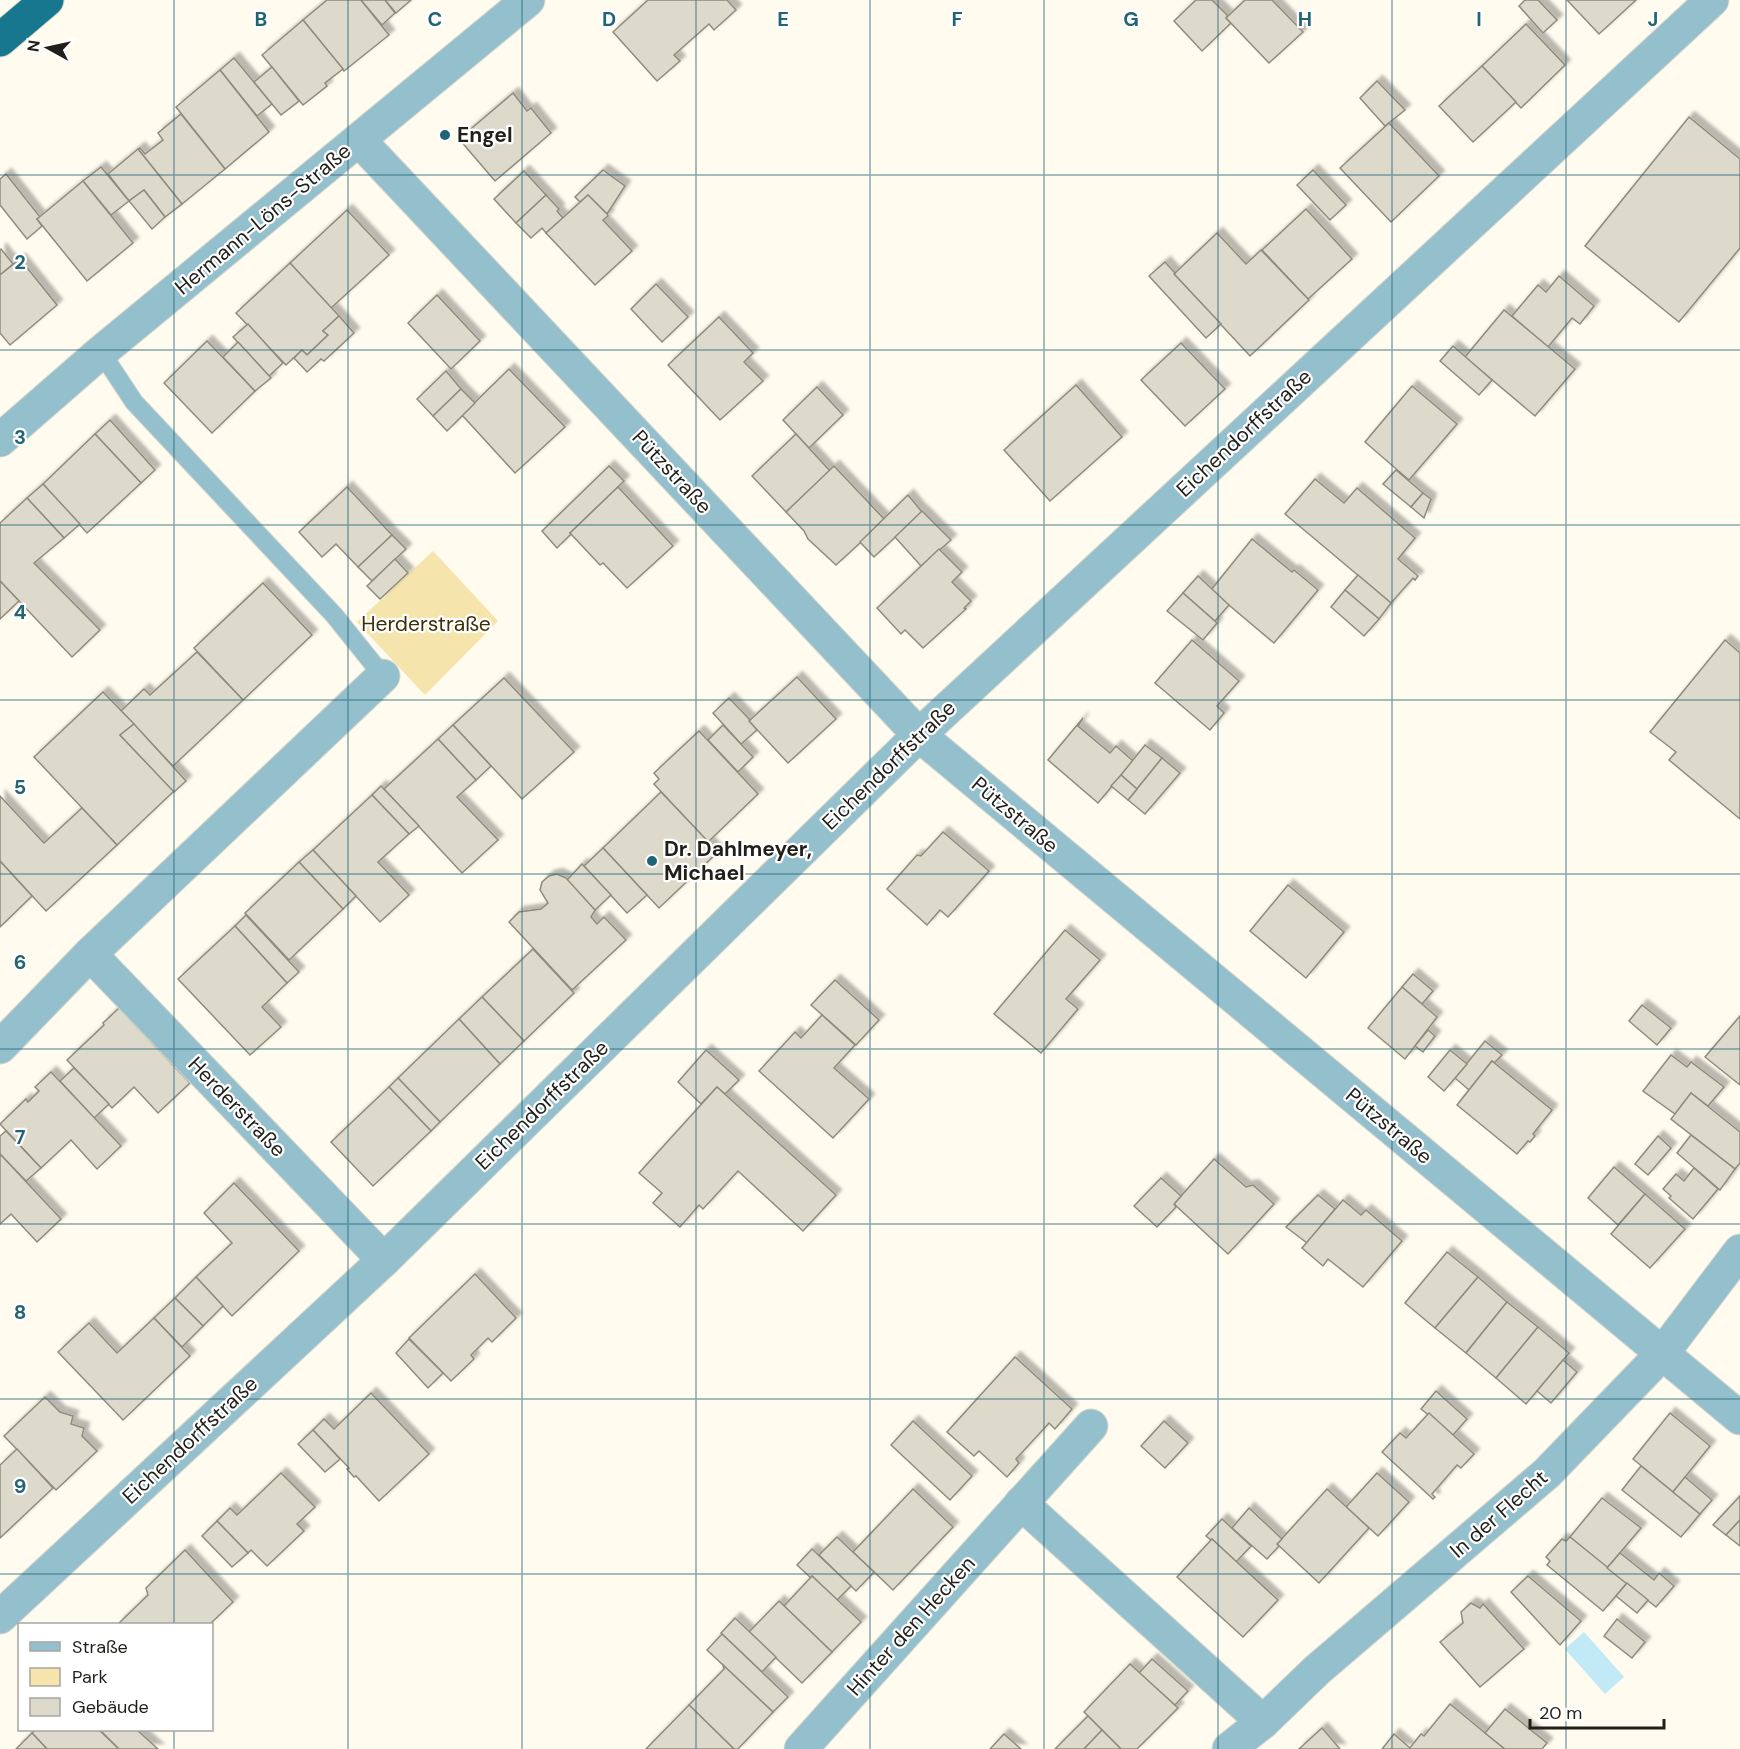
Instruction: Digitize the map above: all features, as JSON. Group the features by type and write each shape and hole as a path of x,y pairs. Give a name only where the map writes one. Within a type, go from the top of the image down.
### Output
{"highway":[{"path":"0,40 47,0"}],"street":[{"name":"Hermann-Löns-Straße","path":"0,440 102,352 528,0"},
{"name":"Eichendorffstraße","path":"0,1617 384,1260 919,735 1712,0"},
{"name":"Pützstraße","path":"359,140 919,735 1740,1418"},
{"path":"0,1047 90,954 383,676"},
{"name":"Herderstraße","path":"90,954 384,1260"},
{"name":"In der Flecht","path":"1229,1749 1263,1722 1317,1670 1547,1473 1662,1354 1740,1251"},
{"name":"Hinter den Hecken","path":"801,1749 1091,1426"},
{"path":"1021,1503 1263,1722"}],"lane":[{"path":"102,352 134,402 334,615 383,676"}],"green space":[{"name":"Herderstraße","path":"433,551 498,621 425,695 357,622"}],"water":[{"path":"1584,1632 1624,1677 1605,1694 1565,1649"}],"building":[{"path":"327,0 361,0 389,35 344,71 303,20"},
{"path":"361,0 385,0 395,13 382,25"},
{"path":"385,0 411,0 396,13"},
{"path":"648,0 727,0 736,10 714,30 709,24 674,55 680,61 657,81 613,32"},
{"path":"1196,0 1212,0 1228,16 1226,18 1231,23 1202,51 1174,21"},
{"path":"1245,0 1272,0 1303,32 1269,63 1226,18"},
{"path":"1525,0 1538,0 1557,20 1543,33 1519,6"},
{"path":"1567,0 1636,0 1599,34"},
{"path":"303,20 343,69 325,83 327,86 303,105 262,55"},
{"path":"1526,24 1565,65 1521,108 1482,66"},
{"path":"234,58 272,104 257,116 220,70"},
{"path":"1482,66 1516,102 1473,142 1439,106"},
{"path":"272,67 299,101 281,115 254,82"},
{"path":"220,70 269,132 225,169 176,107"},
{"path":"1377,81 1405,110 1385,126 1360,98"},
{"path":"513,93 527,111 531,108 551,133 495,181 459,139"},
{"path":"181,114 225,169 182,204 138,149 140,148 145,154 163,140 158,133"},
{"path":"1689,117 1740,159 1740,248 1679,322 1585,246"},
{"path":"1389,123 1439,176 1391,222 1340,168"},
{"path":"138,149 182,204 165,217 144,190 129,201 108,174"},
{"path":"101,167 129,201 111,215 83,181"},
{"path":"603,170 625,186 607,214 588,195 580,202 575,197"},
{"path":"1313,170 1346,205 1330,220 1297,185"},
{"path":"524,171 546,195 516,223 494,199"},
{"path":"6,174 40,217 37,219 42,226 27,239 0,205 0,179"},
{"path":"83,181 133,243 87,281 37,219"},
{"path":"144,190 165,217 152,229 129,201"},
{"path":"546,195 559,209 557,211 563,218 546,233 542,228 531,238 516,223"},
{"path":"588,195 607,214 608,216 603,220 632,251 595,285 546,233"},
{"path":"1306,209 1352,259 1308,299 1262,250"},
{"path":"347,210 389,255 331,308 290,263"},
{"path":"1217,233 1246,264 1261,250 1309,300 1250,356 1174,274"},
{"path":"0,250 13,264 0,275"},
{"path":"20,259 57,305 10,345 0,333 0,275"},
{"path":"1165,262 1221,324 1206,338 1149,276"},
{"path":"290,263 339,316 323,331 328,335 307,355 302,350 286,365 236,313"},
{"path":"1559,276 1594,306 1580,324 1572,318 1548,347 1512,316 1538,285 1546,292"},
{"path":"656,284 688,317 662,342 631,309"},
{"path":"437,295 480,341 451,369 408,323"},
{"path":"1504,310 1575,369 1535,416 1465,357"},
{"path":"339,316 354,333 324,361 321,359 307,372 294,358 302,350 307,355 328,335 323,331"},
{"path":"719,317 753,353 744,362 763,381 720,420 668,365"},
{"path":"248,324 283,363 269,376 233,337"},
{"path":"207,341 255,391 212,433 164,383"},
{"path":"238,342 271,378 255,391 223,357"},
{"path":"1181,343 1225,389 1185,426 1141,380"},
{"path":"1453,346 1492,380 1479,395 1440,361"},
{"path":"509,369 565,427 515,473 462,415"},
{"path":"446,371 461,389 433,416 417,399"},
{"path":"1076,385 1122,437 1050,501 1004,450"},
{"path":"1412,386 1457,424 1409,480 1365,442"},
{"path":"817,387 843,415 809,448 783,420"},
{"path":"461,389 475,403 447,431 433,416"},
{"path":"110,420 155,470 141,483 95,434"},
{"path":"95,434 141,483 87,533 43,484"},
{"path":"796,434 830,471 786,512 752,476"},
{"path":"609,466 624,481 557,548 542,531"},
{"path":"834,466 885,520 836,565 808,539 804,531 786,512"},
{"path":"1396,470 1423,493 1411,507 1383,484"},
{"path":"1315,479 1344,503 1357,488 1415,538 1398,559 1418,576 1415,580 1413,578 1391,603 1285,514"},
{"path":"43,484 80,524 64,538 27,498"},
{"path":"347,487 392,535 358,567 336,544 322,557 299,532"},
{"path":"618,487 673,546 627,588 603,563 600,565 570,533"},
{"path":"1423,493 1431,499 1424,518 1411,507"},
{"path":"908,495 922,512 874,557 860,542"},
{"path":"27,498 64,538 34,563 100,630 72,657 0,581 0,523"},
{"path":"922,511 951,540 921,566 895,537"},
{"path":"392,535 406,549 372,581 358,567"},
{"path":"1252,539 1318,590 1274,643 1211,590"},
{"path":"939,549 962,572 952,582 971,601 964,608 966,609 923,648 905,630 901,634 877,608"},
{"path":"395,559 408,573 380,599 367,586"},
{"path":"1358,575 1391,603 1379,619 1345,590"},
{"path":"1198,576 1229,605 1215,621 1183,593"},
{"path":"0,581 19,601 0,619"},
{"path":"263,583 312,635 243,700 194,648"},
{"path":"1345,590 1379,619 1364,636 1331,607"},
{"path":"1183,593 1217,623 1203,640 1167,611"},
{"path":"1192,640 1239,681 1217,706 1224,713 1210,730 1155,683"},
{"path":"1725,640 1740,653 1740,819 1669,760 1676,752 1650,732"},
{"path":"197,652 243,700 173,766 121,711 144,689 150,695"},
{"path":"797,677 836,719 788,763 749,721"},
{"path":"504,678 574,752 522,799 453,725"},
{"path":"103,692 134,724 120,735 174,791 117,845 34,757"},
{"path":"729,698 757,730 741,744 713,713"},
{"path":"1083,718 1078,726 1110,753 1116,746 1133,761 1098,803 1048,760"},
{"path":"134,724 186,781 174,792 120,735"},
{"path":"453,725 491,766 476,780 438,739"},
{"path":"723,725 753,757 738,772 708,740"},
{"path":"699,731 758,794 708,842 654,784 659,779 654,773"},
{"path":"438,739 476,780 457,797 498,840 462,873 384,789"},
{"path":"1145,745 1162,758 1137,789 1121,775"},
{"path":"1162,758 1180,773 1145,814 1128,800"},
{"path":"1121,775 1137,789 1128,800 1111,786"},
{"path":"381,786 419,826 409,834 372,795"},
{"path":"661,792 718,852 659,908 603,848"},
{"path":"372,795 409,834 378,862 409,895 380,922 313,850"},
{"path":"0,796 44,843 82,808 117,845 46,911 0,861"},
{"path":"943,832 989,871 948,917 940,910 927,925 887,889 917,855 921,856"},
{"path":"603,848 647,895 627,913 584,866"},
{"path":"313,850 356,896 343,909 299,862"},
{"path":"0,861 32,896 0,927"},
{"path":"299,862 343,909 289,960 245,913"},
{"path":"582,864 611,895 595,910 567,880"},
{"path":"557,874 566,878 595,910 591,917 597,924 604,917 626,940 572,990 509,922 519,912 541,909 548,903 540,890 542,882 549,876"},
{"path":"1288,885 1344,932 1306,978 1250,931"},
{"path":"246,915 299,972 287,983 235,926"},
{"path":"235,926 287,983 262,1007 281,1027 250,1055 178,979"},
{"path":"1065,930 1100,960 1066,999 1078,1009 1041,1053 994,1014"},
{"path":"533,949 574,993 524,1041 482,997"},
{"path":"1413,974 1433,991 1422,1004 1402,987"},
{"path":"835,980 879,1020 856,1045 811,1005"},
{"path":"1402,987 1437,1017 1405,1059 1368,1028"},
{"path":"482,997 524,1041 500,1064 459,1019"},
{"path":"1642,1005 1671,1028 1657,1045 1629,1021"},
{"path":"119,1008 190,1083 158,1113 134,1087 112,1108 67,1060"},
{"path":"822,1015 855,1045 834,1068 869,1099 833,1138 759,1071 795,1032 801,1038"},
{"path":"1740,1016 1740,1085 1705,1057"},
{"path":"459,1019 500,1064 440,1122 398,1078"},
{"path":"1428,1030 1435,1036 1423,1052 1415,1046"},
{"path":"1485,1041 1502,1055 1494,1063 1492,1061 1469,1090 1455,1078"},
{"path":"706,1050 739,1080 725,1094 717,1087 701,1104 678,1082"},
{"path":"1450,1050 1467,1064 1444,1091 1428,1077"},
{"path":"1671,1055 1687,1067 1691,1062 1724,1087 1708,1106 1691,1093 1675,1114 1643,1091"},
{"path":"1492,1061 1552,1110 1533,1134 1535,1136 1517,1154 1457,1105"},
{"path":"74,1068 109,1104 94,1118 60,1081"},
{"path":"51,1072 121,1146 97,1169 71,1140 41,1168 0,1124 26,1099 28,1102 39,1091 35,1087"},
{"path":"398,1078 440,1122 431,1131 389,1087"},
{"path":"389,1087 431,1131 373,1186 331,1142"},
{"path":"717,1087 836,1195 803,1231 738,1171 703,1209 699,1205 680,1227 653,1203 662,1193 639,1173"},
{"path":"1691,1093 1740,1132 1740,1163 1735,1169 1671,1119"},
{"path":"6,1131 41,1168 26,1181 0,1154 0,1136"},
{"path":"1691,1135 1735,1169 1720,1190 1677,1153"},
{"path":"1658,1136 1671,1148 1648,1175 1635,1164"},
{"path":"0,1154 61,1219 37,1242 11,1214 0,1224"},
{"path":"1214,1159 1246,1187 1253,1185 1274,1204 1228,1254 1174,1204"},
{"path":"1614,1167 1645,1194 1618,1225 1588,1198"},
{"path":"1694,1168 1718,1189 1693,1219 1669,1198 1671,1196 1663,1189 1676,1174 1684,1181"},
{"path":"1161,1178 1181,1196 1174,1204 1176,1207 1157,1227 1134,1206"},
{"path":"234,1183 299,1251 232,1316 196,1277 232,1243 204,1213"},
{"path":"1645,1194 1685,1229 1650,1268 1611,1234"},
{"path":"1318,1195 1335,1209 1307,1243 1286,1227"},
{"path":"1343,1200 1361,1215 1366,1210 1402,1241 1363,1287 1328,1259 1323,1266 1302,1248"},
{"path":"1447,1252 1478,1277 1435,1328 1405,1303"},
{"path":"475,1274 516,1318 492,1342 488,1338 471,1355 474,1359 451,1381 409,1338"},
{"path":"196,1277 223,1306 203,1326 175,1298"},
{"path":"1478,1277 1507,1302 1466,1353 1435,1328"},
{"path":"175,1298 203,1326 182,1347 154,1318"},
{"path":"1507,1302 1538,1327 1496,1378 1466,1353"},
{"path":"154,1318 190,1356 123,1420 58,1352 89,1323 117,1353"},
{"path":"1538,1327 1569,1353 1526,1404 1496,1378"},
{"path":"409,1339 443,1373 428,1388 396,1353"},
{"path":"1015,1357 1072,1409 1055,1429 1049,1423 1016,1459 1019,1463 1007,1477 979,1451 974,1456 947,1432"},
{"path":"1563,1360 1577,1372 1551,1403 1537,1391"},
{"path":"1436,1391 1467,1419 1453,1435 1421,1409"},
{"path":"371,1393 429,1454 379,1501 356,1476 354,1477 347,1469 349,1468 313,1430 324,1419 334,1429"},
{"path":"45,1397 60,1412 73,1416 71,1424 84,1428 82,1436 97,1451 56,1490 4,1436"},
{"path":"1429,1413 1474,1454 1461,1468 1457,1465 1432,1494 1435,1497 1433,1499 1382,1452 1400,1433 1406,1438"},
{"path":"1670,1413 1710,1446 1673,1492 1633,1459"},
{"path":"913,1421 972,1476 950,1500 891,1445"},
{"path":"1164,1421 1188,1443 1165,1468 1141,1446"},
{"path":"313,1430 340,1459 325,1472 298,1444"},
{"path":"17,1449 53,1488 0,1538 0,1465"},
{"path":"1641,1466 1700,1514 1681,1537 1622,1490"},
{"path":"281,1473 315,1507 297,1524 304,1531 267,1566 251,1550 248,1553 217,1521 230,1508 237,1515"},
{"path":"1377,1473 1409,1502 1378,1536 1346,1507"},
{"path":"1685,1477 1712,1500 1700,1514 1673,1492"},
{"path":"913,1489 953,1527 893,1590 853,1552"},
{"path":"1327,1489 1369,1528 1319,1583 1277,1544"},
{"path":"1740,1496 1740,1520 1726,1535 1713,1525"},
{"path":"1602,1498 1641,1528 1607,1568 1570,1537"},
{"path":"1249,1508 1282,1539 1267,1559 1232,1528"},
{"path":"1222,1519 1251,1546 1236,1562 1206,1536"},
{"path":"1740,1520 1740,1546 1726,1535"},
{"path":"217,1521 248,1553 232,1567 202,1536"},
{"path":"837,1537 874,1572 856,1591 819,1555"},
{"path":"1570,1537 1627,1583 1603,1611 1547,1565 1550,1561 1546,1557 1562,1539 1566,1541"},
{"path":"1212,1539 1278,1600 1243,1637 1177,1577"},
{"path":"812,1549 851,1586 837,1600 797,1565"},
{"path":"185,1550 233,1602 211,1623 119,1623 148,1595 146,1588"},
{"path":"1620,1553 1654,1580 1659,1573 1674,1586 1656,1607 1607,1568"},
{"path":"812,1576 861,1622 832,1652 784,1606"},
{"path":"1528,1576 1581,1621 1560,1645 1511,1592"},
{"path":"1627,1583 1648,1600 1637,1613 1616,1596"},
{"path":"779,1601 832,1652 802,1683 749,1632"},
{"path":"1471,1603 1480,1608 1483,1604 1524,1649 1480,1687 1440,1642 1463,1623 1461,1612"},
{"path":"735,1618 776,1657 762,1672 721,1633"},
{"path":"1617,1619 1645,1642 1632,1658 1604,1636"},
{"path":"722,1634 788,1697 773,1712 707,1650"},
{"path":"1152,1659 1188,1691 1175,1705 1139,1673"},
{"path":"1130,1664 1178,1708 1137,1749 1121,1749 1084,1712"},
{"path":"723,1665 773,1712 738,1749 734,1749 689,1705 724,1669"},
{"path":"1450,1704 1505,1749 1409,1749 1421,1734 1424,1736"},
{"path":"689,1705 734,1749 646,1749"},
{"path":"1505,1709 1547,1743 1542,1749 1505,1749 1485,1733"},
{"path":"1088,1716 1102,1730 1084,1749 1055,1749"},
{"path":"1322,1728 1340,1749 1299,1749"},
{"path":"1102,1730 1121,1749 1084,1749"},
{"path":"34,1731 100,1731 119,1749 47,1749 32,1733"},
{"path":"101,1731 138,1731 158,1749 119,1749"},
{"path":"32,1733 47,1749 16,1749"},
{"path":"1004,1734 1021,1749 990,1749"},
{"path":"1394,1734 1410,1748 1382,1749"}],"place":[{"name":"Engel","path":"445,135"},
{"name":"Dr. Dahlmeyer, Michael","path":"652,861"}]}
